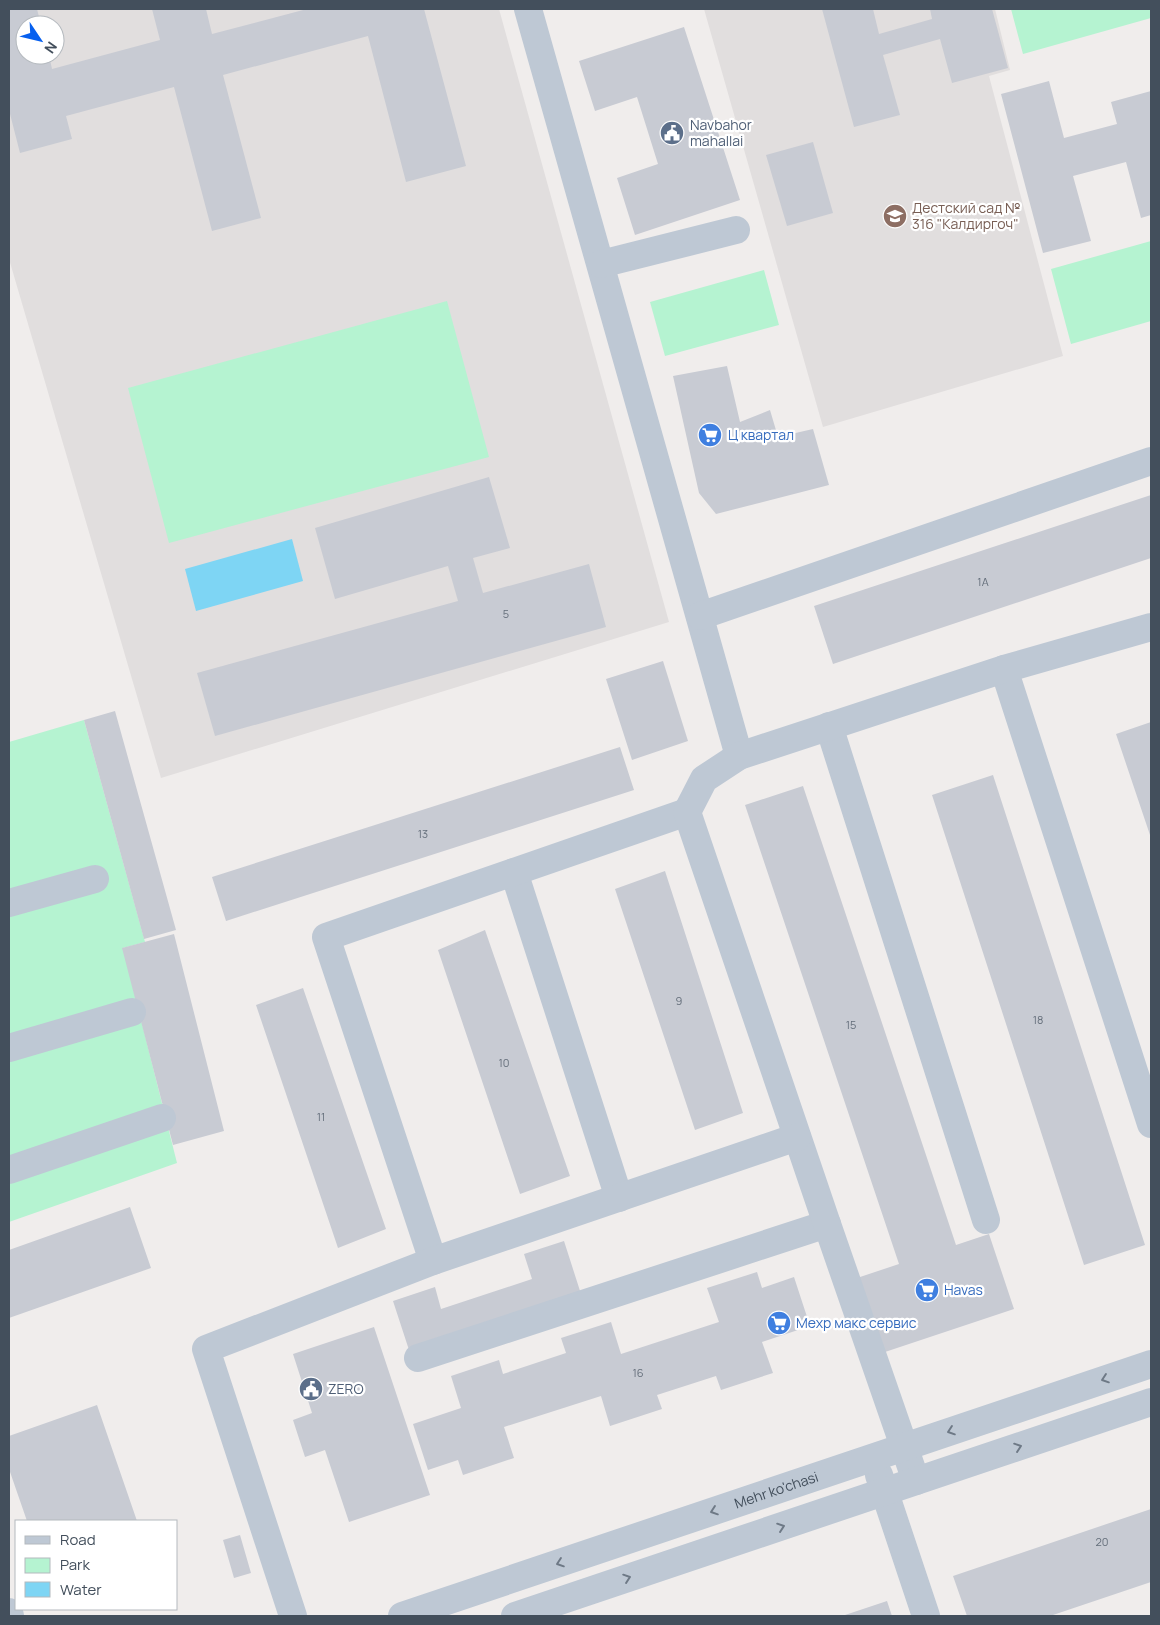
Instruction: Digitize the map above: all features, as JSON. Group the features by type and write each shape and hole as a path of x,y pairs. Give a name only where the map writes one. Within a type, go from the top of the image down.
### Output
{"street":[{"path":"528,9 739,756"},
{"path":"600,264 736,230"},
{"path":"700,616 1151,461"},
{"path":"916,1481 797,1137 688,812 704,779 739,756 1004,669 1151,627"},
{"path":"1004,669 1151,1124"},
{"path":"829,726 986,1220"},
{"path":"433,1261 326,936 688,812"},
{"path":"514,872 619,1198"},
{"path":"9,903 95,879"},
{"path":"9,1048 132,1012"},
{"path":"9,1170 162,1118"},
{"path":"293,1616 206,1349 433,1261 797,1137"},
{"path":"418,1358 827,1224"},
{"name":"Mehr ko'chasi","path":"402,1616 1151,1364"},
{"path":"515,1616 1151,1402"},
{"path":"873,1457 926,1616"},
{"path":"9,1612 10,1616"}],"shaded area":[{"path":"9,9 499,9 669,622 161,778 9,259"},
{"name":"Дестский сад № 316 \"Калдиргоч\"","path":"704,9 995,9 1010,70 989,76 1063,356 823,427"}],"green space":[{"path":"1011,9 1151,9 1151,18 1023,54"},
{"path":"1151,241 1151,321 1071,344 1051,269"},
{"path":"764,270 779,325 665,356 650,302"},
{"path":"447,301 489,457 169,543 128,388"},
{"path":"84,720 145,942 123,948 177,1163 9,1222 9,742"}],"water":[{"path":"292,539 303,581 196,611 185,569"}],"building":[{"path":"9,9 37,9 38,15 15,15 15,65 51,65 52,69 160,40 152,9 206,9 212,34 307,9 424,9 466,166 406,182 368,36 223,75 261,218 212,231 174,87 66,116 72,139 20,153 9,110"},
{"path":"822,9 873,9 879,34 932,19 930,9 992,9 1008,68 952,83 940,39 883,55 900,115 854,127"},
{"path":"684,27 740,200 635,235 617,178 658,164 637,97 595,111 579,61"},
{"path":"1049,81 1064,138 1117,124 1111,102 1151,91 1151,215 1141,218 1126,162 1073,176 1091,241 1043,253 1001,94"},
{"path":"813,142 833,213 787,226 766,155"},
{"path":"727,366 740,422 770,410 778,437 813,429 829,485 716,514 699,493 673,376"},
{"path":"489,477 510,548 473,558 483,593 589,564 606,627 215,736 197,673 458,601 448,566 335,599 315,528"},
{"path":"1151,495 1151,558 833,664 814,606"},
{"path":"663,661 688,741 632,760 606,679"},
{"path":"115,711 176,930 144,939 84,720"},
{"path":"1151,722 1151,838 1116,734"},
{"path":"620,747 634,790 226,921 212,877"},
{"path":"993,775 1145,1245 1084,1265 932,795"},
{"path":"803,786 956,1245 989,1234 1014,1309 882,1353 857,1278 899,1264 745,805"},
{"path":"665,871 743,1113 695,1130 615,889"},
{"path":"485,930 570,1176 520,1194 438,950"},
{"path":"174,934 224,1131 173,1145 122,948"},
{"path":"303,988 386,1229 338,1248 256,1005"},
{"path":"130,1207 151,1268 9,1318 9,1250"},
{"path":"564,1241 581,1294 409,1350 393,1301 435,1287 441,1309 532,1279 524,1254"},
{"path":"757,1272 762,1288 794,1277 810,1326 762,1342 773,1373 721,1390 716,1376 657,1395 662,1409 610,1426 601,1396 504,1427 514,1458 463,1475 458,1460 428,1470 413,1424 461,1408 451,1376 499,1360 503,1374 566,1353 561,1338 611,1322 621,1354 719,1322 707,1288"},
{"path":"374,1327 430,1495 349,1522 325,1450 305,1457 293,1420 312,1413 293,1354"},
{"path":"97,1405 137,1520 27,1520 9,1469 9,1436"},
{"path":"1151,1509 1151,1582 1050,1616 967,1616 953,1576"},
{"path":"240,1535 251,1573 234,1578 223,1540"},
{"path":"887,1601 892,1616 842,1616"}],"place":[{"name":"Navbahor mahallai","path":"672,133"},
{"name":"Дестский сад № 316 \"Калдиргоч\"","path":"895,216"},
{"name":"Ц квартал","path":"710,435"},
{"name":"Havas","path":"927,1290"},
{"name":"Мехр макс сервис","path":"779,1323"},
{"name":"ZERO","path":"311,1389"}]}
